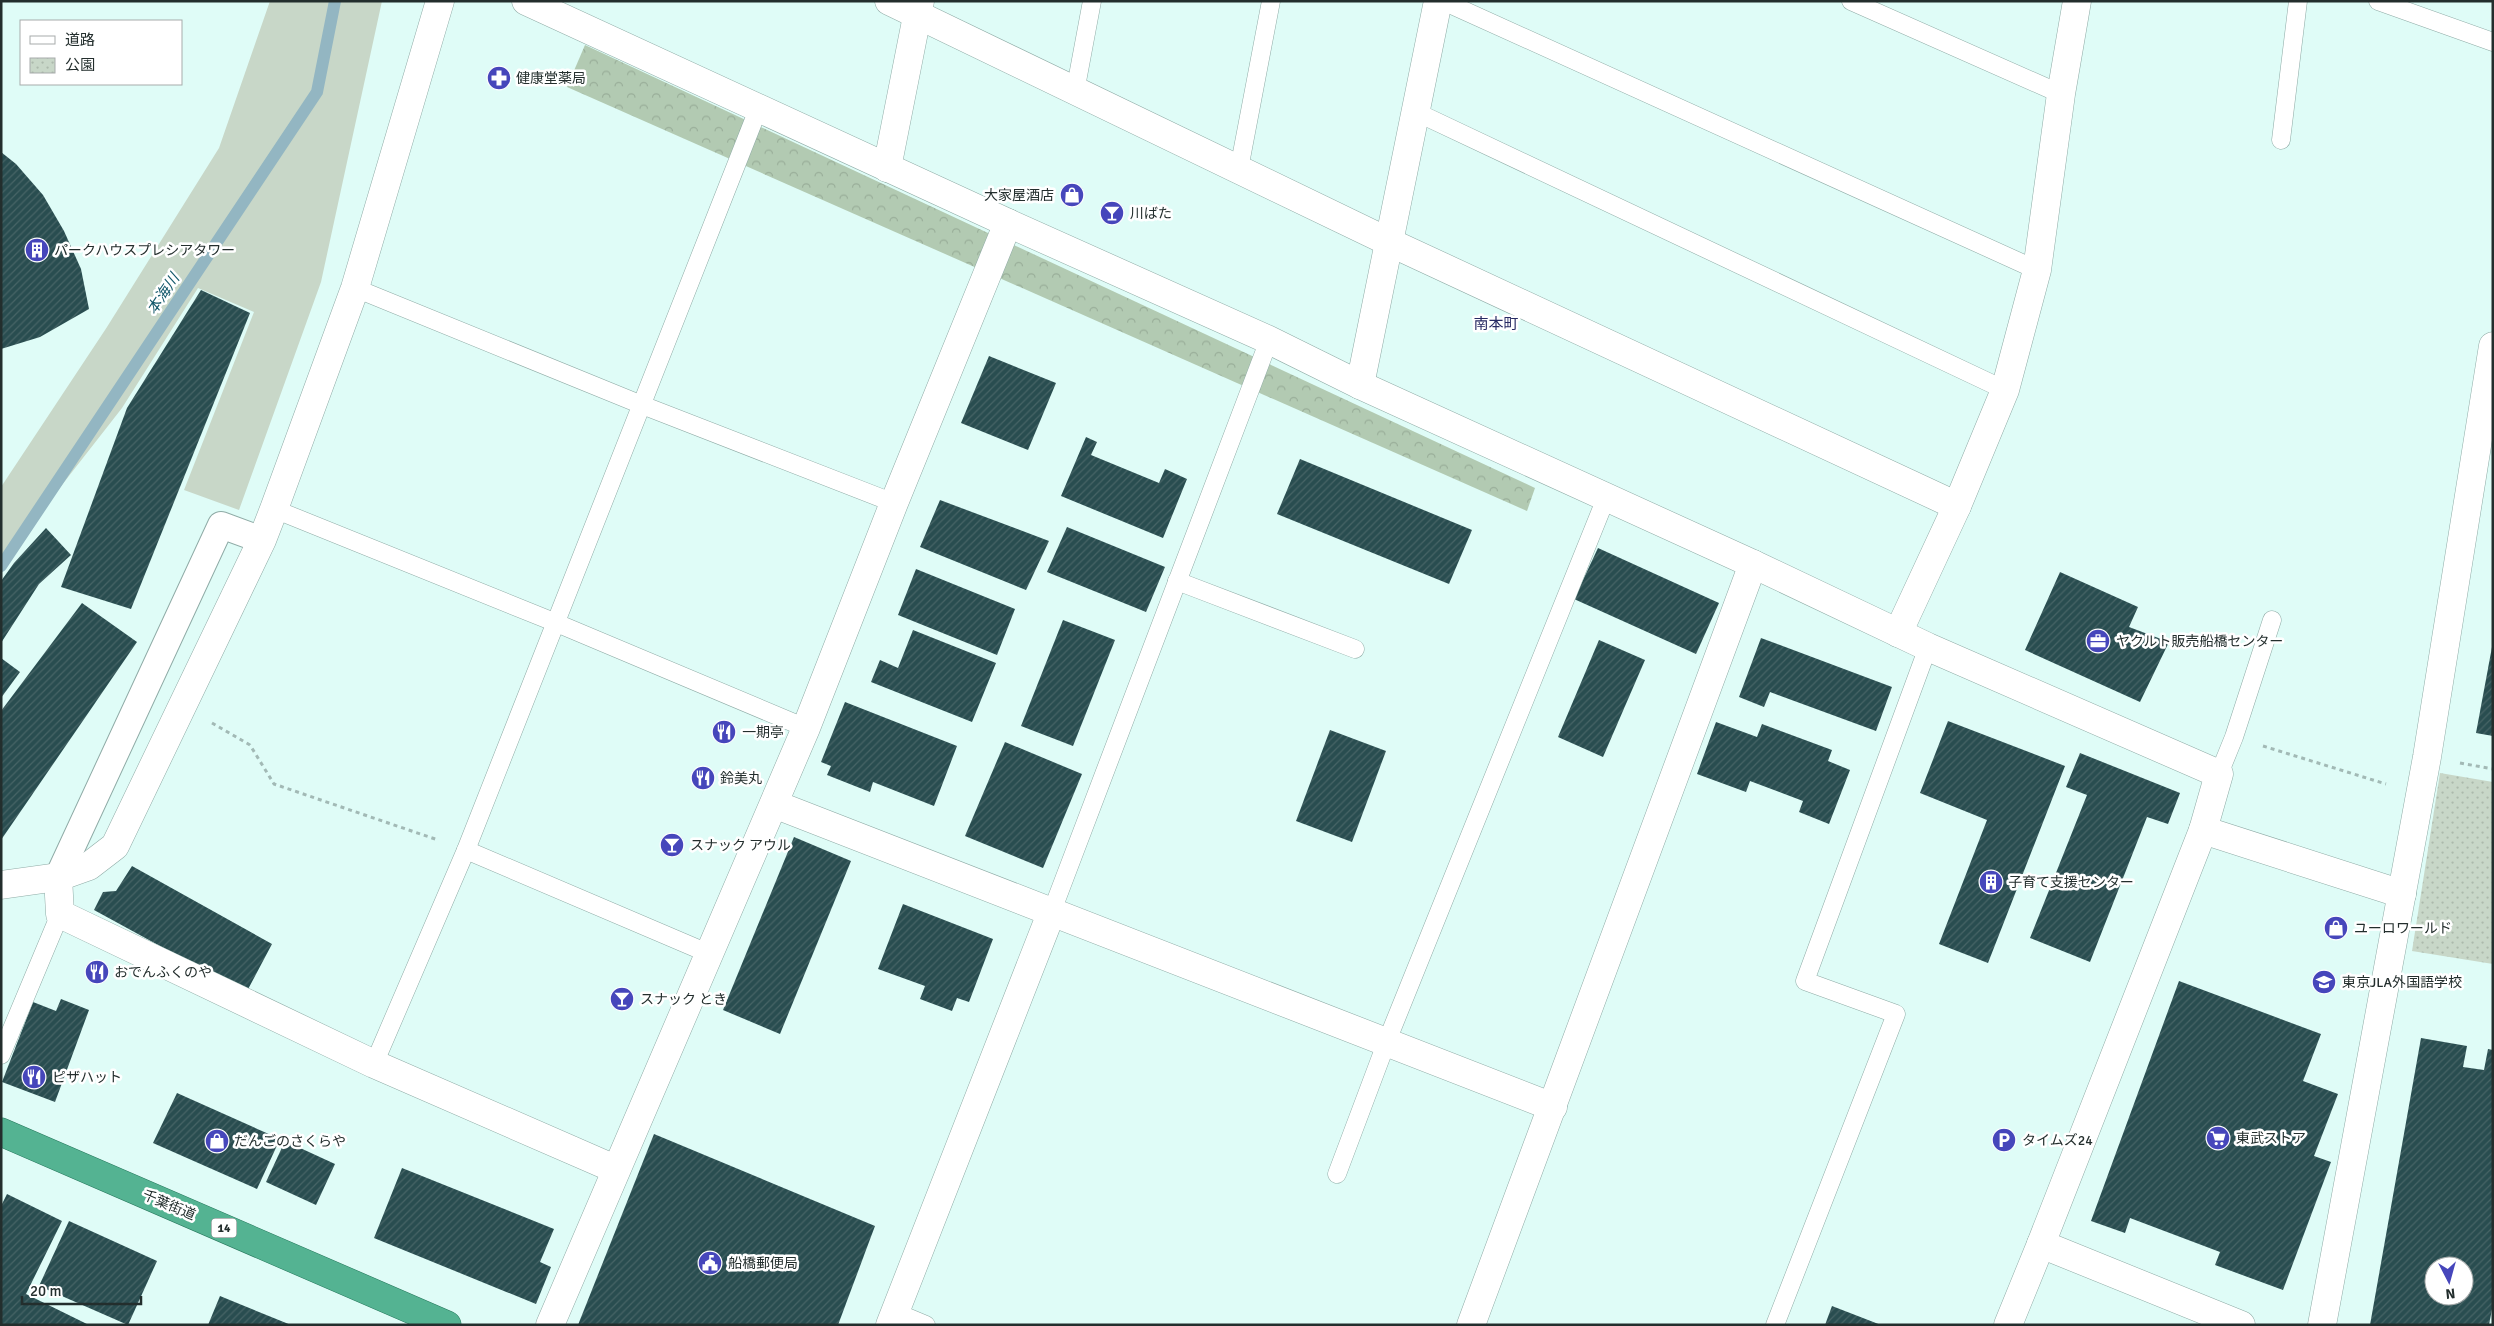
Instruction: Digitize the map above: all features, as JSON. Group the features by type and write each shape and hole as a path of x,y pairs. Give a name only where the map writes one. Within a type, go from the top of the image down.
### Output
{"highway":[{"name":"千葉街道","path":"1,1132 447,1325"}],"street":[{"path":"1,885 58,877 89,866 115,846 184,706 262,540 274,509 355,288 440,1"},
{"path":"526,1 1008,224 1269,340 1360,385 1753,564 1928,647 2219,774 2203,830 2008,1325"},
{"path":"889,1 919,8 1074,92 1389,242 1956,506"},
{"path":"1360,385 1438,1"},
{"path":"1898,633 1956,506 2004,390 2037,270 2061,94 2077,1"},
{"path":"887,168 919,8"},
{"path":"550,1325 806,728 894,503 1008,224"},
{"path":"2322,1325 2420,794 2493,346"},
{"path":"262,540 222,525 58,877 60,914 374,1064 616,1169"},
{"path":"1470,1325 1753,564"},
{"path":"774,804 1387,1041 1552,1107"},
{"path":"2203,830 2402,894"},
{"path":"893,1318 1052,911"},
{"path":"2041,1244 2241,1325"}],"lane":[{"path":"1074,92 1092,1"},
{"path":"1239,169 1271,1"},
{"path":"1443,1 2037,270"},
{"path":"1851,1 2061,94"},
{"path":"2281,140 2298,1"},
{"path":"2378,1 2493,42"},
{"path":"374,1064 466,850 554,622 642,406 759,108"},
{"path":"1416,112 2004,390"},
{"path":"355,288 642,406 894,503"},
{"path":"1052,911 1269,340"},
{"path":"1337,1174 1387,1041 1606,498"},
{"path":"274,509 554,622 806,728"},
{"path":"1178,581 1355,649"},
{"path":"2219,774 2234,737 2272,620"},
{"path":"1775,1325 1896,1014 1805,981 1928,647"},
{"path":"466,850 710,954"},
{"path":"1,1054 60,914"},
{"path":"893,1318 926,1325"}],"path":[{"path":"184,706 250,745 274,784 466,850"},
{"path":"2234,737 2420,794"}],"green space":[{"path":"270,1 382,1 321,282 239,510 184,490 254,312 198,288 122,408 1,563 1,487 107,327 219,148"},
{"path":"585,45 1535,488 1527,511 567,87"},
{"path":"2440,773 2493,782 2493,964 2412,951"}],"building":[{"name":"パークハウスプレシアタワー","path":"1,152 16,164 43,195 64,231 81,269 89,309 40,337 1,349"},
{"path":"201,290 250,313 131,609 61,587 127,408"},
{"path":"989,356 1056,383 1028,450 961,423"},
{"path":"1086,437 1097,442 1091,455 1159,483 1165,469 1187,479 1163,538 1061,496"},
{"path":"1300,459 1472,530 1449,584 1277,514"},
{"path":"940,500 1049,541 1026,590 920,547"},
{"path":"1067,527 1165,567 1146,612 1047,572"},
{"path":"46,528 71,555 39,584 1,643 1,581 14,563"},
{"path":"1598,548 1719,603 1696,654 1574,599"},
{"path":"916,569 1015,609 997,655 898,615"},
{"path":"2060,572 2138,607 2129,627 2169,642 2140,702 2025,650"},
{"path":"82,603 137,642 1,840 1,711"},
{"path":"1063,620 1115,640 1073,746 1021,726"},
{"path":"913,630 996,663 972,722 871,682 880,660 898,668"},
{"path":"1761,638 1892,687 1876,731 1770,692 1764,707 1739,697"},
{"path":"1599,640 1645,660 1603,757 1558,737"},
{"path":"2493,647 2493,736 2476,733"},
{"path":"1,658 20,672 1,698"},
{"path":"845,702 957,746 934,806 873,782 870,792 827,775 831,766 821,762"},
{"name":"子育て支援センター","path":"1948,721 2065,766 1988,963 1939,944 1987,820 1920,793"},
{"path":"1716,722 1757,737 1762,724 1832,750 1828,761 1850,770 1829,824 1799,812 1803,801 1750,781 1746,792 1697,774"},
{"path":"1330,730 1386,751 1352,842 1296,821"},
{"path":"1005,742 1082,774 1043,868 965,836"},
{"path":"2080,753 2180,793 2168,824 2147,817 2090,962 2030,938 2087,795 2066,787"},
{"path":"794,837 851,861 780,1034 723,1010"},
{"path":"132,866 272,944 246,993 94,910 103,892 116,891"},
{"path":"903,904 993,939 969,1002 957,998 952,1011 920,999 925,986 878,969"},
{"path":"2179,981 2321,1034 2303,1081 2338,1094 2314,1156 2331,1162 2283,1290 2215,1265 2220,1252 2130,1218 2125,1233 2091,1221"},
{"path":"61,999 89,1010 55,1102 2,1082 33,1002 56,1011"},
{"path":"2421,1038 2467,1046 2463,1067 2484,1070 2488,1049 2493,1050 2493,1304 2489,1325 2370,1325"},
{"path":"177,1093 280,1139 257,1189 153,1143"},
{"path":"654,1134 875,1226 838,1325 578,1325"},
{"path":"285,1141 335,1164 316,1205 266,1182"},
{"path":"402,1168 554,1229 540,1262 551,1267 536,1304 374,1238"},
{"path":"7,1194 62,1221 26,1294 89,1325 1,1325 1,1206"},
{"path":"69,1221 157,1261 128,1325 39,1286"},
{"path":"220,1296 291,1325 208,1325"},
{"path":"1832,1306 1881,1325 1825,1325"}],"waterway":[{"name":"本海川","path":"1,566 317,92 335,1"}],"place":[{"name":"健康堂薬局","path":"499,78"},
{"name":"大家屋酒店","path":"1072,195"},
{"name":"川ばた","path":"1112,213"},
{"name":"パークハウスプレシアタワー","path":"37,250"},
{"name":"ヤクルト販売船橋センター","path":"2098,641"},
{"name":"一期亭","path":"724,732"},
{"name":"鈴美丸","path":"703,778"},
{"name":"スナック アウル","path":"672,845"},
{"name":"子育て支援センター","path":"1991,882"},
{"name":"ユーロワールド","path":"2336,928"},
{"name":"おでんふくのや","path":"97,972"},
{"name":"東京JLA外国語学校","path":"2324,982"},
{"name":"スナック とき","path":"622,999"},
{"name":"ピザハット","path":"34,1077"},
{"name":"東武ストア","path":"2218,1138"},
{"name":"タイムズ24","path":"2004,1140"},
{"name":"だんごのさくらや","path":"217,1141"},
{"name":"船橋郵便局","path":"710,1263"}],"district":[{"name":"南本町","path":"1496,324"}]}
